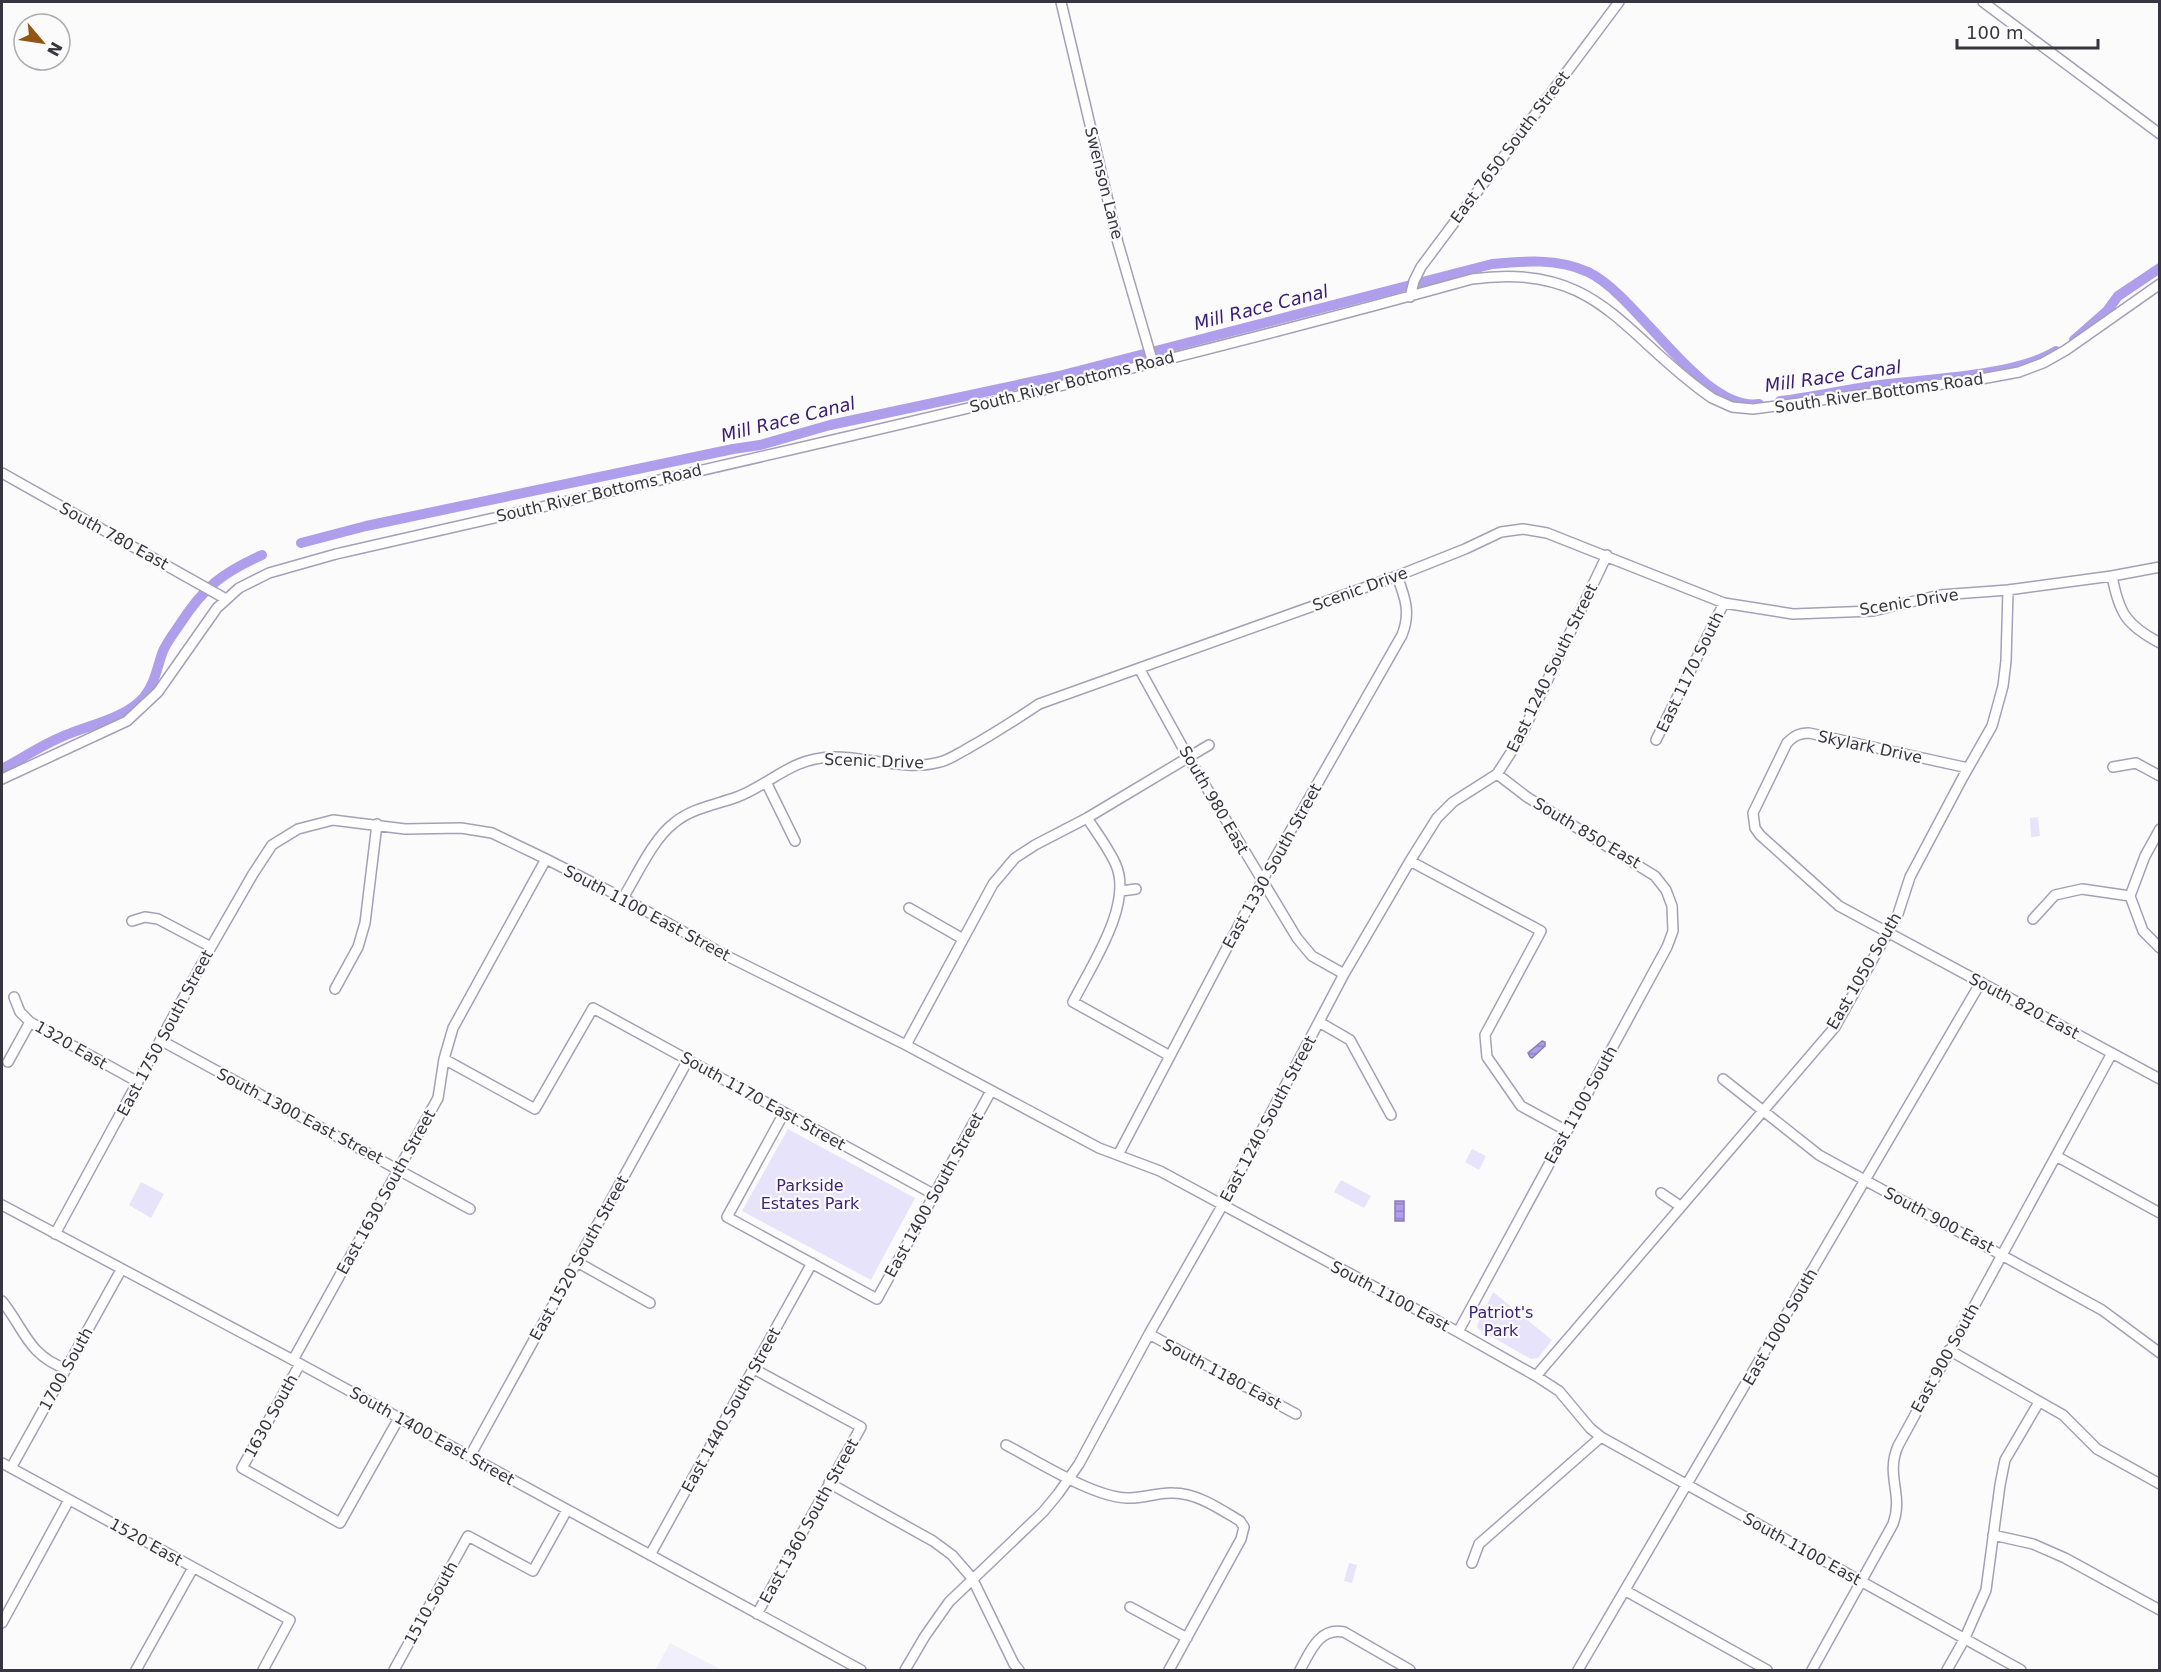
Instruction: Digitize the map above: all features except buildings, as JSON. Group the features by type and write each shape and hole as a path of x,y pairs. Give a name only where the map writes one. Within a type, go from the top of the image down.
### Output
{"street":[{"name":"Swenson Lane","path":"1061,2 1118,243 1152,360"},
{"name":"East 7650 South Street","path":"1412,288 1421,267 1619,2"},
{"path":"1983,2 2160,134"},
{"name":"South River Bottoms Road","path":"2,779 127,721 158,692 206,622 226,599 239,588 261,577 336,554 802,447 1152,360 1412,288 1491,277 1524,277 1563,285 1606,307 1712,398 1732,407 1753,409 1981,380 2019,372 2043,363 2066,350 2160,284"},
{"name":"South 780 East","path":"2,473 226,599"},
{"name":"Scenic Drive","path":"623,898 656,844 672,823 693,810 738,797 784,770 806,761 830,757 863,758 898,765 942,762 999,731 1039,704 1140,670 1397,576 1501,532 1523,529 1547,533 1725,603 1793,614 1873,611 1940,595 2008,590 2160,567"},
{"name":"East 1240 South Street","path":"905,1671 949,1602 1026,1529 1058,1494 1069,1478 1222,1206 1344,974 1410,861 1437,818 1454,802 1497,774 1519,740 1607,555"},
{"name":"East 1330 South Street","path":"1118,1155 1262,881 1402,635 1406,626 1407,606 1397,576"},
{"path":"2112,576 2118,605 2126,619 2137,630 2160,643"},
{"name":"East 1050 South","path":"1536,1376 1835,1027 1898,914 1910,877 1984,742 2000,704 2006,661 2008,590"},
{"name":"East 1170 South","path":"1656,740 1725,603"},
{"name":"South 980 East","path":"1140,670 1188,757 1297,939 1312,957 1344,974"},
{"name":"Skylark Drive","path":"1888,933 1833,902 1760,835 1753,821 1753,813 1787,743 1802,733 1968,768"},
{"path":"906,1045 993,884 1016,858 1209,745"},
{"path":"2113,767 2136,763 2160,776"},
{"name":"South 850 East","path":"1497,774 1527,797 1647,869 1661,882 1670,899"},
{"path":"766,782 795,841"},
{"path":"1087,818 1117,866 1121,891 1115,919 1073,1002 1170,1056"},
{"name":"South 1100 East Street","path":"283,838 298,829 333,820 405,829 461,828 492,833 623,898 723,954 906,1045 991,1091"},
{"path":"335,989 358,947 365,923 376,824"},
{"path":"2160,829 2145,856 2130,896 2143,931 2160,948"},
{"name":"East 1750 South Street","path":"56,1234 211,947 272,845 283,838"},
{"name":"East 1630 South Street","path":"297,1362 438,1098 444,1059 453,1028 546,859"},
{"path":"1410,861 1541,931 1485,1035 1487,1057 1521,1106 1567,1131"},
{"path":"1121,891 1136,889"},
{"path":"2033,919 2055,895 2082,890 2130,896"},
{"name":"East 1100 South","path":"1458,1332 1667,947 1674,923 1670,899"},
{"path":"909,908 963,939"},
{"path":"132,921 146,917 158,919 211,947"},
{"name":"South 820 East","path":"1888,933 2160,1078"},
{"name":"East 1000 South","path":"1578,1671 1981,982"},
{"name":"1320 East","path":"14,997 20,1012 30,1022 138,1082"},
{"name":"South 1170 East Street","path":"444,1059 535,1109 593,1008 935,1195"},
{"path":"8,1062 30,1022"},
{"path":"1319,1022 1350,1040 1391,1115"},
{"name":"South 1300 East Street","path":"162,1041 470,1209"},
{"name":"East 900 South","path":"1812,1671 1896,1517 1898,1501 1892,1471 1894,1455 2112,1053"},
{"name":"East 1520 South Street","path":"470,1456 688,1060"},
{"name":"South 900 East","path":"1723,1079 1761,1112 1819,1155 2102,1310 2160,1353"},
{"name":"South 1100 East","path":"991,1091 1099,1148 1160,1172 1458,1332 1559,1391 1590,1428 1601,1437 2021,1671"},
{"name":"East 1400 South Street","path":"812,1263 877,1299 991,1091"},
{"path":"784,1113 727,1216 812,1263"},
{"path":"2056,1156 2160,1213"},
{"path":"1660,1193 1680,1206"},
{"name":"South 1400 East Street","path":"2,1205 297,1362 861,1671"},
{"path":"577,1262 650,1303"},
{"name":"East 1440 South Street","path":"650,1556 812,1263"},
{"name":"1700 South","path":"11,1468 121,1270"},
{"path":"2,1301 32,1348 45,1360 66,1370"},
{"name":"South 1180 East","path":"1149,1334 1296,1414"},
{"path":"1949,1350 2063,1415 2097,1449 2160,1484"},
{"name":"1630 South","path":"297,1362 242,1468 340,1523 399,1418"},
{"name":"East 1360 South Street","path":"754,1369 861,1427 757,1614"},
{"path":"1947,1671 1964,1640 1986,1590 2002,1469 2039,1402"},
{"path":"1472,1563 1479,1544 1601,1437"},
{"path":"1006,1444 1085,1486 1127,1498 1173,1493 1197,1498 1240,1521 1244,1527 1241,1539 1169,1671"},
{"name":"1520 East","path":"2,1463 290,1620 263,1671"},
{"path":"829,1484 933,1541 952,1555 972,1578 1019,1671"},
{"path":"2,1623 69,1500"},
{"name":"1510 South","path":"394,1671 468,1536 533,1571 567,1510"},
{"path":"1993,1534 2033,1544 2065,1558 2160,1610"},
{"path":"136,1671 193,1568"},
{"path":"1626,1591 1767,1671"},
{"path":"1130,1607 1187,1638"},
{"path":"1300,1671 1316,1642 1330,1632 1344,1632 1410,1671"}],"shaded area":[{"path":"1542,1041 1545,1042 1545,1046 1532,1058 1530,1057 1528,1053"},
{"path":"1395,1201 1404,1201 1404,1221 1395,1221"},
{"path":"670,1643 722,1670 655,1670"}],"green space":[{"path":"2038,817 2040,836 2031,837 2030,818"},
{"name":"Parkside Estates Park","path":"788,1129 915,1198 871,1280 742,1211"},
{"path":"1472,1149 1486,1156 1479,1170 1465,1162"},
{"path":"1341,1180 1371,1196 1364,1208 1334,1192"},
{"path":"141,1182 164,1194 151,1218 129,1205"},
{"name":"Patriot's Park","path":"1493,1292 1552,1340 1538,1358 1531,1359 1478,1329 1477,1325"},
{"path":"1349,1563 1357,1565 1352,1583 1344,1581"}],"waterway":[{"name":"Mill Race Canal","path":"301,543 366,526 760,445 830,425 1059,376 1492,264 1553,263 1565,264 1588,272 1608,285 1693,372 1715,390 1737,402 1759,404"},
{"name":"Mill Race Canal","path":"2074,340 2107,311 2118,296 2160,268"},
{"name":"Mill Race Canal","path":"1780,401 1996,371 2019,366 2056,351"},
{"name":"Mill Race Canal","path":"2,769 49,743 117,716 136,704 151,687 166,644 197,600 225,575 262,555"}]}
